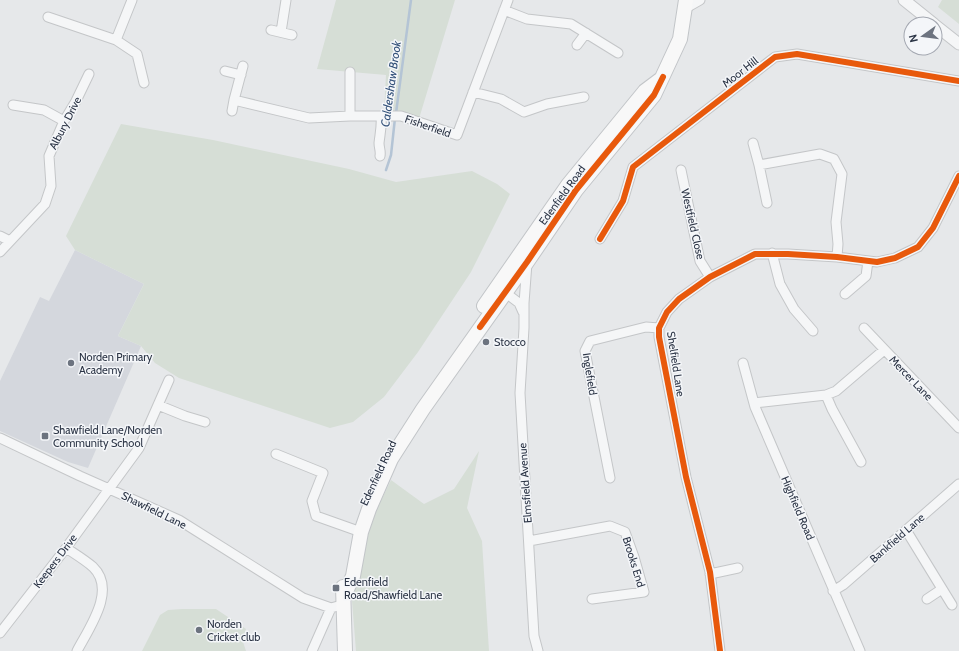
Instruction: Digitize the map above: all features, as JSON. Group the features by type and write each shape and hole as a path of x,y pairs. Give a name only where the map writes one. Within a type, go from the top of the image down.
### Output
{"main road":[{"name":"Edenfield Road","path":"501,289 527,262 599,154 645,91 663,77 680,39 686,4"},
{"name":"Edenfield Road","path":"345,651 344,600 352,576 358,531 391,458 568,185 599,154"}],"street":[{"path":"116,40 132,0"},
{"path":"281,32 286,0"},
{"name":"Fisherfield","path":"234,100 309,118 402,116 457,135 508,0"},
{"path":"686,4 700,0"},
{"path":"904,0 924,16"},
{"path":"504,10 527,19 571,24 618,53"},
{"path":"48,17 116,40 137,54 144,83"},
{"path":"271,30 292,35"},
{"path":"943,31 959,44"},
{"path":"577,45 586,33"},
{"name":"Moor Hill","path":"600,239 623,201 633,167 775,57 797,54 959,81"},
{"path":"232,111 243,66"},
{"path":"225,71 241,75"},
{"path":"350,72 350,116"},
{"name":"Albury Drive","path":"0,252 45,204 51,186 49,156 64,121 76,101 89,74"},
{"path":"473,92 501,99 524,112 547,104 584,97"},
{"path":"13,104 44,110 64,121"},
{"path":"380,156 381,151 376,145 385,117"},
{"path":"753,143 767,204"},
{"path":"759,165 820,154 834,159 842,174 836,222 838,244 837,257"},
{"name":"Westfield Close","path":"681,170 700,261 710,277"},
{"name":"Shelfield Lane","path":"720,651 710,574 686,477 659,336 660,328 667,312 679,299 710,277 754,254 772,253 837,257 877,262 895,258 918,247 933,228 959,176"},
{"path":"0,236 10,241"},
{"path":"772,253 780,284 794,309 813,331"},
{"path":"845,294 866,276 868,261"},
{"name":"Elmsfield Avenue","path":"527,262 520,393 534,636 538,651"},
{"path":"501,289 519,303 524,315"},
{"name":"Inglefield","path":"610,478 585,351 590,341 646,327 660,328"},
{"name":"Mercer Lane","path":"864,328 959,428"},
{"path":"754,404 826,395 836,391 884,350"},
{"name":"Highfield Road","path":"743,363 754,404 860,651"},
{"name":"Keepers Drive","path":"0,633 66,548 139,448 169,380"},
{"path":"826,395 861,462"},
{"path":"158,405 205,422"},
{"name":"Shawfield Lane","path":"0,438 179,520 302,598 331,608"},
{"path":"276,454 323,473 312,501 316,516 358,531"},
{"name":"Bankfield Lane","path":"833,591 843,585 959,484"},
{"name":"Brooks End","path":"529,541 610,526 625,532 644,592 592,599"},
{"path":"906,530 952,605"},
{"path":"66,548 94,568 103,584 101,606 77,651"},
{"path":"710,574 738,568"},
{"path":"927,599 942,589"},
{"path":"312,651 331,608 344,600"}],"shaded area":[{"path":"336,0 455,0 418,122 384,113 386,75 317,69"},
{"path":"942,0 959,0 959,24 938,7"},
{"path":"121,124 213,140 349,169 396,182 472,171 497,184 510,194 471,272 418,352 384,397 353,422 330,428 179,378 155,363 141,346 118,336 144,284 75,250 66,236"},
{"name":"Norden Primary Academy","path":"75,250 144,284 118,336 141,346 88,468 68,462 0,431 0,381 40,297 49,301"},
{"path":"479,451 467,508 482,541 489,651 356,651 352,601 369,525 391,480 424,504 454,489"},
{"name":"Norden Cricket club","path":"216,609 246,629 242,639 246,651 142,651 160,615 168,610"}],"waterway":[{"name":"Caldershaw Brook","path":"396,113 411,0"},
{"name":"Caldershaw Brook","path":"386,170 391,155 395,118"}],"cycle path":[{"path":"600,239 623,201 633,167 775,57 797,54 959,81"},
{"path":"480,327 576,190 654,95 663,77"},
{"path":"720,651 710,572 686,477 659,337 659,328 667,312 679,299 710,277 755,254 788,254 837,257 877,262 895,258 918,247 933,228 959,176"}],"place":[{"name":"Stocco","path":"486,342"},
{"name":"Norden Primary Academy","path":"71,363"},
{"name":"Shawfield Lane/Norden Community School","path":"45,436"},
{"name":"Edenfield Road/Shawfield Lane","path":"336,588"},
{"name":"Norden Cricket club","path":"199,630"}]}
